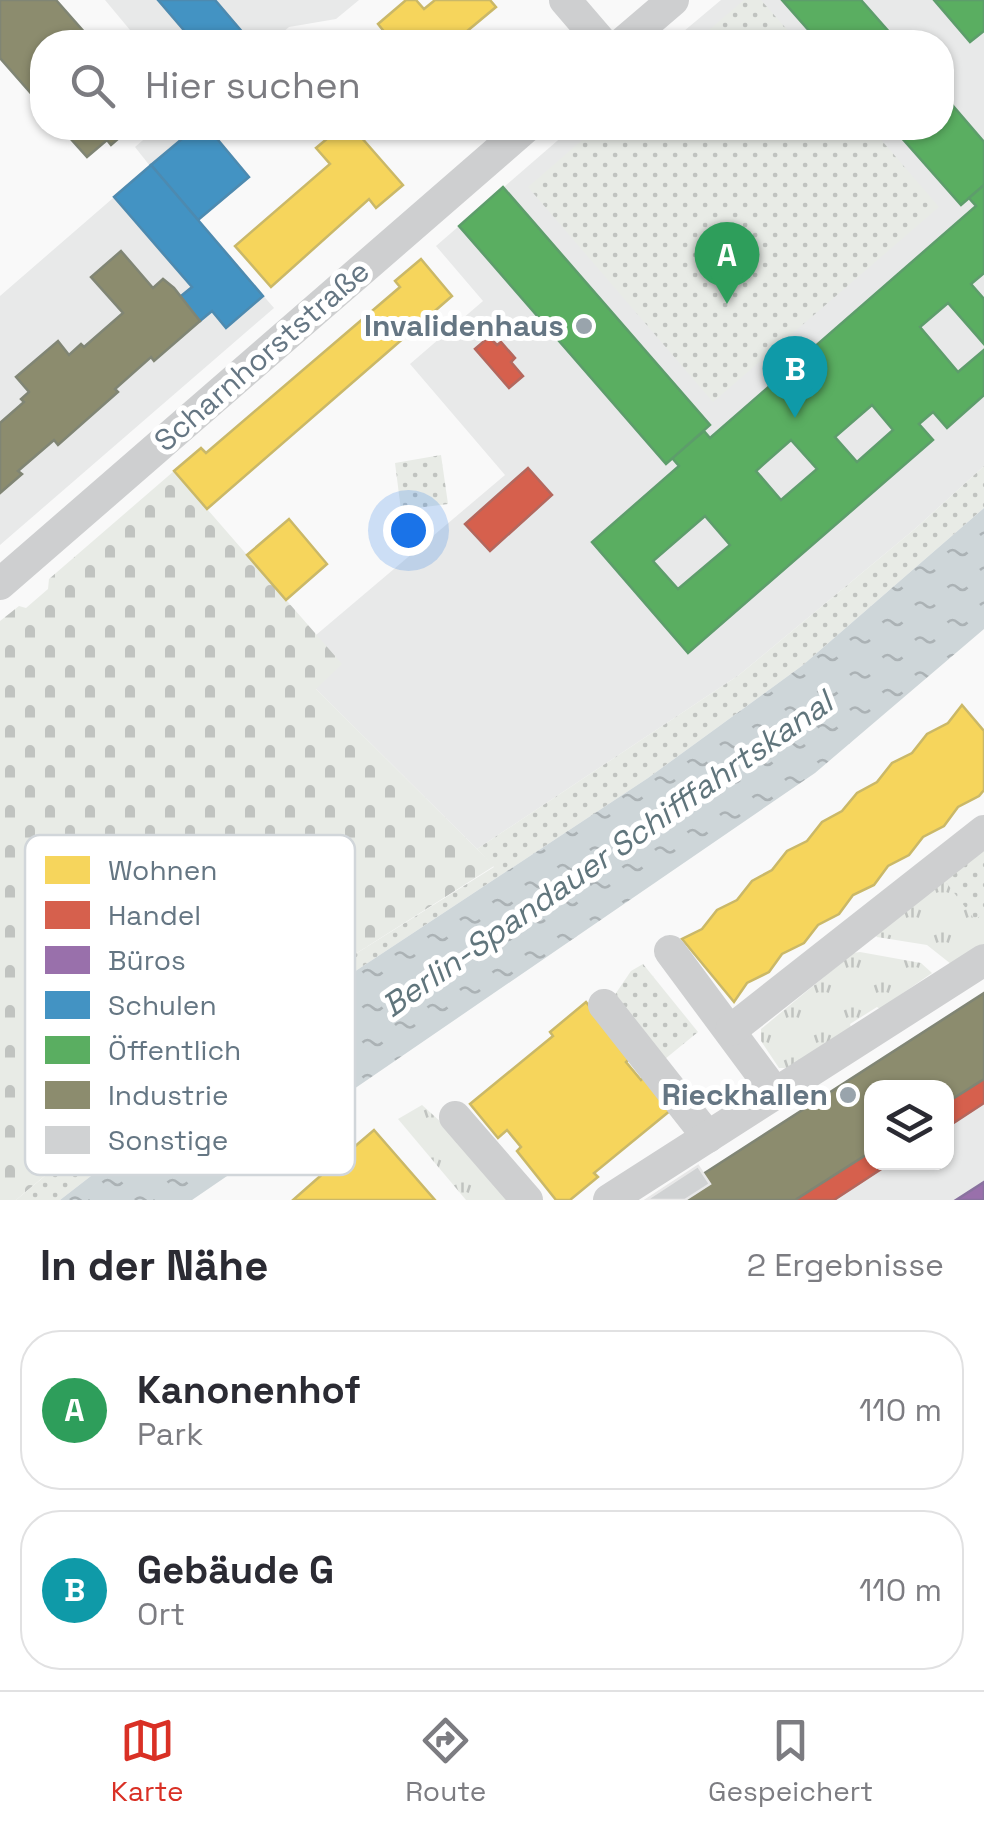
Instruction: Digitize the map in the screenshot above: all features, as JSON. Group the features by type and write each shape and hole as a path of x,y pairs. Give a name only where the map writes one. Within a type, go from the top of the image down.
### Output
{"street":[{"path":"565,0 591,30"},
{"path":"638,30 674,0"},
{"name":"Scharnhorststraße","path":"0,584 511,140"},
{"path":"730,1030 984,832"},
{"path":"670,951 776,1094"},
{"path":"612,1198 984,960"},
{"path":"604,1005 708,1137"},
{"path":"455,1117 527,1200"}],"shaded area":[{"path":"105,0 359,0 336,19 285,30 130,30"},
{"path":"721,0 984,0 984,466 916,528 739,675 477,849 315,688 341,664 316,635 505,475 410,364 483,301 436,246 558,140 954,140 954,30 685,30"},
{"path":"143,140 181,140 151,166 274,308 0,545 0,296 150,166 135,147"},
{"path":"984,1103 984,1200 834,1200 881,1170 954,1170 954,1123"}],"green space":[{"path":"744,0 761,0 787,30 709,30"},
{"path":"582,140 881,140 939,207 713,402 528,187"},
{"path":"441,455 448,504 401,510 395,463"},
{"path":"984,466 984,508 803,665 648,778 355,971 355,954 494,867 477,849 739,675 916,528"},
{"path":"174,471 342,664 316,689 494,866 355,954 355,835 25,835 25,1175 46,1175 16,1200 0,1200 0,621 19,606 26,608 48,589 49,579"},
{"path":"984,842 984,948 951,964 927,945 877,937 876,934"},
{"path":"976,849 984,859 984,913 975,920 942,877"},
{"path":"853,953 921,963 932,973 789,1068 779,1068 761,1041 761,1029"},
{"path":"643,964 698,1032 665,1059 614,996 631,971"},
{"path":"422,1105 462,1141 513,1200 466,1200 398,1119"},
{"path":"46,1175 92,1175 60,1200 16,1200"}],"water":[{"name":"Berlin-Spandauer Schifffahrtskanal","path":"984,508 984,629 815,773 355,1088 355,971 648,778 803,665"},
{"path":"92,1175 228,1175 192,1200 60,1200"}],"building: Wohnen":[{"path":"406,0 416,0 424,9 435,0 490,0 496,7 468,30 383,30 378,24"},
{"path":"326,140 364,140 403,185 376,208 369,199 271,287 235,246 330,164 316,148"},
{"path":"421,259 452,296 207,509 174,471 201,448 206,453 400,287 395,281"},
{"path":"289,519 327,564 286,600 247,555"},
{"path":"962,705 984,731 984,790 958,807 944,826 923,837 909,855 888,866 874,885 853,895 839,914 818,925 804,943 782,954 769,972 747,983 734,1002 682,939 702,929 717,910 737,900 752,881 772,870 787,851 807,841 822,822 842,811 857,793 877,782 892,763 912,753 927,734 948,723"},
{"path":"586,1002 631,1057 626,1062 641,1080 650,1072 677,1105 594,1173 598,1177 570,1200 556,1200 517,1151 521,1147 507,1130 498,1138 470,1104 553,1036 550,1032"},
{"path":"374,1130 435,1200 293,1200 322,1175 355,1175 355,1146"}],"building: Handel":[{"path":"489,337 497,345 501,342 515,358 511,362 523,376 509,388 475,349"},
{"path":"528,468 552,495 490,551 465,524"},
{"path":"984,1079 984,1103 954,1123 954,1098"},
{"path":"864,1156 864,1170 880,1170 834,1200 795,1200"}],"building: Büros":[{"path":"984,1182 984,1200 956,1200"}],"building: Schulen":[{"path":"158,0 215,0 241,30 184,30"},
{"path":"181,140 218,140 249,177 198,220 151,165"},
{"path":"151,165 263,296 226,328 212,311 200,321 182,301 181,296 192,287 114,197"}],"building: Öffentlich":[{"path":"782,0 861,0 887,30 808,30"},
{"path":"934,0 984,0 984,31 970,42"},
{"path":"954,107 984,142 984,185 961,205 904,140 954,140"},
{"path":"984,185 984,273 971,284 984,299 984,344 948,303 920,327 958,372 984,350 984,395 947,428 933,412 919,424 933,440 688,653 592,542 679,466 672,458 704,431 710,438 976,206 969,198","holes":["872,405 893,430 857,462 835,437","791,440 817,469 781,500 756,471","705,516 730,545 678,589 653,561"]},
{"name":"Invalidenhaus","path":"503,187 710,425 666,464 459,226"}],"building: Industrie":[{"path":"0,0 56,0 82,30 30,30 30,92 0,58"},
{"path":"72,140 107,140 87,157"},
{"path":"121,251 153,288 163,279 174,288 200,321 154,361 151,357 58,445 54,440 18,471 22,474 0,493 0,423 24,402 21,399 29,392 16,377 58,341 69,355 123,313 91,277"},
{"name":"Rieckhallen","path":"984,993 984,1079 954,1098 954,1080 864,1080 864,1156 795,1200 685,1200 710,1184 703,1174"}],"building: Sonstige":[{"path":"698,1166 710,1184 685,1200 646,1200"}],"place":[{"name":"Kanonenhof","path":"727,304"},
{"name":"Invalidenhaus","path":"584,326"},
{"name":"Gebäude G","path":"795,418"},
{"name":"Rieckhallen","path":"848,1095"}]}
